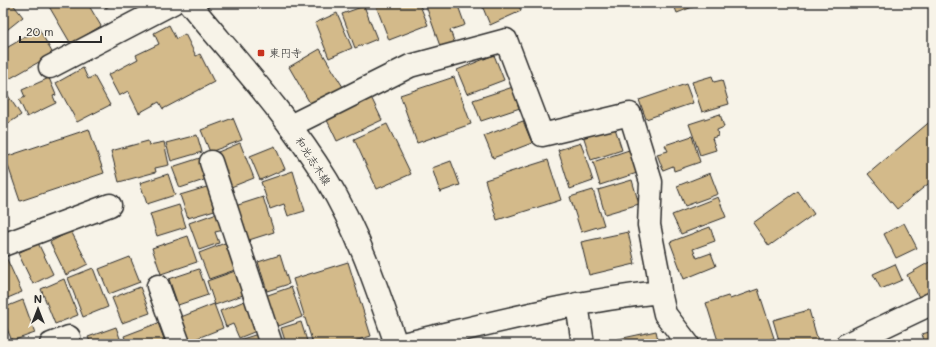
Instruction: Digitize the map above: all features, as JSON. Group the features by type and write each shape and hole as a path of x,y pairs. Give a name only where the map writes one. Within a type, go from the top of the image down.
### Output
{"street":[{"path":"50,67 173,3"},
{"name":"和光志木線","path":"189,3 290,126 327,180 352,227 375,284 396,344"},
{"path":"290,126 410,66 506,40 542,135 630,114 652,182 648,225 665,314 688,344"},
{"path":"211,162 271,344"},
{"path":"3,245 110,205"},
{"path":"158,286 179,344"},
{"path":"403,344 577,304 622,296 660,292"},
{"path":"847,344 933,302"},
{"path":"577,304 583,344"}],"building":[{"path":"3,3 12,3 23,17 3,33"},
{"path":"47,3 90,3 88,4 101,26 71,44"},
{"path":"103,3 114,3 106,8"},
{"path":"384,3 419,3 428,25 389,40 376,6"},
{"path":"425,3 457,3 465,25 450,30 455,44 441,49"},
{"path":"481,3 518,3 521,11 490,25"},
{"path":"673,3 700,3 700,4 677,13"},
{"path":"364,6 377,39 355,48 342,14"},
{"path":"337,13 352,48 329,58 315,23"},
{"path":"169,25 176,39 185,34 196,56 200,54 214,82 163,109 159,102 139,113 128,91 119,96 108,75 138,59 136,55 159,44 154,33"},
{"path":"39,29 53,54 9,79 3,68 3,50"},
{"path":"320,49 343,87 311,105 289,67"},
{"path":"494,55 504,80 467,94 457,70"},
{"path":"83,68 88,79 94,76 110,105 77,122 56,83"},
{"path":"712,76 714,82 722,80 729,104 702,112 692,82"},
{"path":"454,77 471,124 417,143 400,95"},
{"path":"49,78 56,95 53,96 56,103 27,117 19,100 25,97 22,90"},
{"path":"686,84 693,103 646,119 639,100"},
{"path":"513,87 520,108 481,121 473,100"},
{"path":"3,88 21,115 3,127"},
{"path":"371,97 382,120 337,141 326,118"},
{"path":"720,114 724,127 717,130 718,136 712,138 716,150 700,155 689,124"},
{"path":"233,118 242,140 210,152 201,130"},
{"path":"933,119 933,180 897,209 868,174"},
{"path":"523,121 532,143 493,158 484,136"},
{"path":"387,124 411,174 377,189 354,139"},
{"path":"614,125 622,150 591,160 583,135"},
{"path":"89,129 104,173 20,201 5,157"},
{"path":"197,135 202,152 171,161 166,143"},
{"path":"692,136 700,162 674,171 673,166 663,170 657,154 668,151 665,145"},
{"path":"148,141 149,145 164,142 169,165 155,168 156,172 119,182 111,151"},
{"path":"240,143 254,178 231,187 218,152"},
{"path":"581,143 593,181 570,189 558,150"},
{"path":"275,146 285,169 260,180 250,156"},
{"path":"629,150 637,173 600,185 593,162"},
{"path":"200,158 207,179 180,188 172,167"},
{"path":"548,160 561,200 497,220 485,180"},
{"path":"451,161 460,185 440,192 432,168"},
{"path":"293,171 305,211 288,216 284,204 270,209 261,182"},
{"path":"710,173 718,194 685,206 677,186"},
{"path":"168,174 175,195 147,204 140,183"},
{"path":"632,180 639,204 605,214 598,190"},
{"path":"210,186 218,209 188,218 180,195"},
{"path":"593,190 604,225 581,232 570,197"},
{"path":"798,191 814,214 769,246 753,223"},
{"path":"263,197 274,232 246,241 235,206"},
{"path":"718,197 726,217 681,234 672,215"},
{"path":"179,205 186,227 157,236 150,214"},
{"path":"217,213 224,230 215,232 219,243 199,250 189,223"},
{"path":"904,223 917,248 896,258 884,234"},
{"path":"710,227 715,241 693,249 697,258 711,253 716,266 684,279 670,242"},
{"path":"71,231 88,264 66,275 50,242"},
{"path":"628,232 635,264 589,275 581,242"},
{"path":"188,236 197,262 161,274 152,248"},
{"path":"38,243 53,274 33,284 18,253"},
{"path":"225,243 235,270 209,279 199,253"},
{"path":"5,255 22,292 3,300 3,256"},
{"path":"280,255 289,284 267,291 258,262"},
{"path":"130,257 140,282 109,294 99,269"},
{"path":"933,260 933,292 920,299 907,275"},
{"path":"348,262 371,336 345,344 313,344 293,279"},
{"path":"895,264 902,280 881,289 873,274"},
{"path":"93,268 108,307 83,317 68,278"},
{"path":"199,269 208,295 178,305 169,279"},
{"path":"238,270 246,294 215,305 207,281"},
{"path":"64,279 78,315 55,324 41,289"},
{"path":"140,287 150,313 122,323 112,298"},
{"path":"291,287 302,317 276,327 265,296"},
{"path":"758,289 774,338 756,344 745,344 744,341 735,344 719,344 706,303 728,296 730,299"},
{"path":"23,300 35,333 12,341 3,319 3,308"},
{"path":"247,300 259,330 239,338 233,324 226,327 220,311"},
{"path":"214,304 223,328 190,341 181,317"},
{"path":"809,310 818,341 807,344 780,344 773,320"},
{"path":"301,322 308,344 286,344 281,328"},
{"path":"158,323 166,344 127,344 124,336"},
{"path":"116,327 122,344 91,344 88,337"},
{"path":"656,331 659,344 600,343"},
{"path":"933,331 933,344 925,344 922,334"},
{"path":"258,334 262,344 237,344 236,341"},
{"path":"83,339 85,344 70,344"}],"place":[{"name":"東円寺","path":"261,53"}]}
